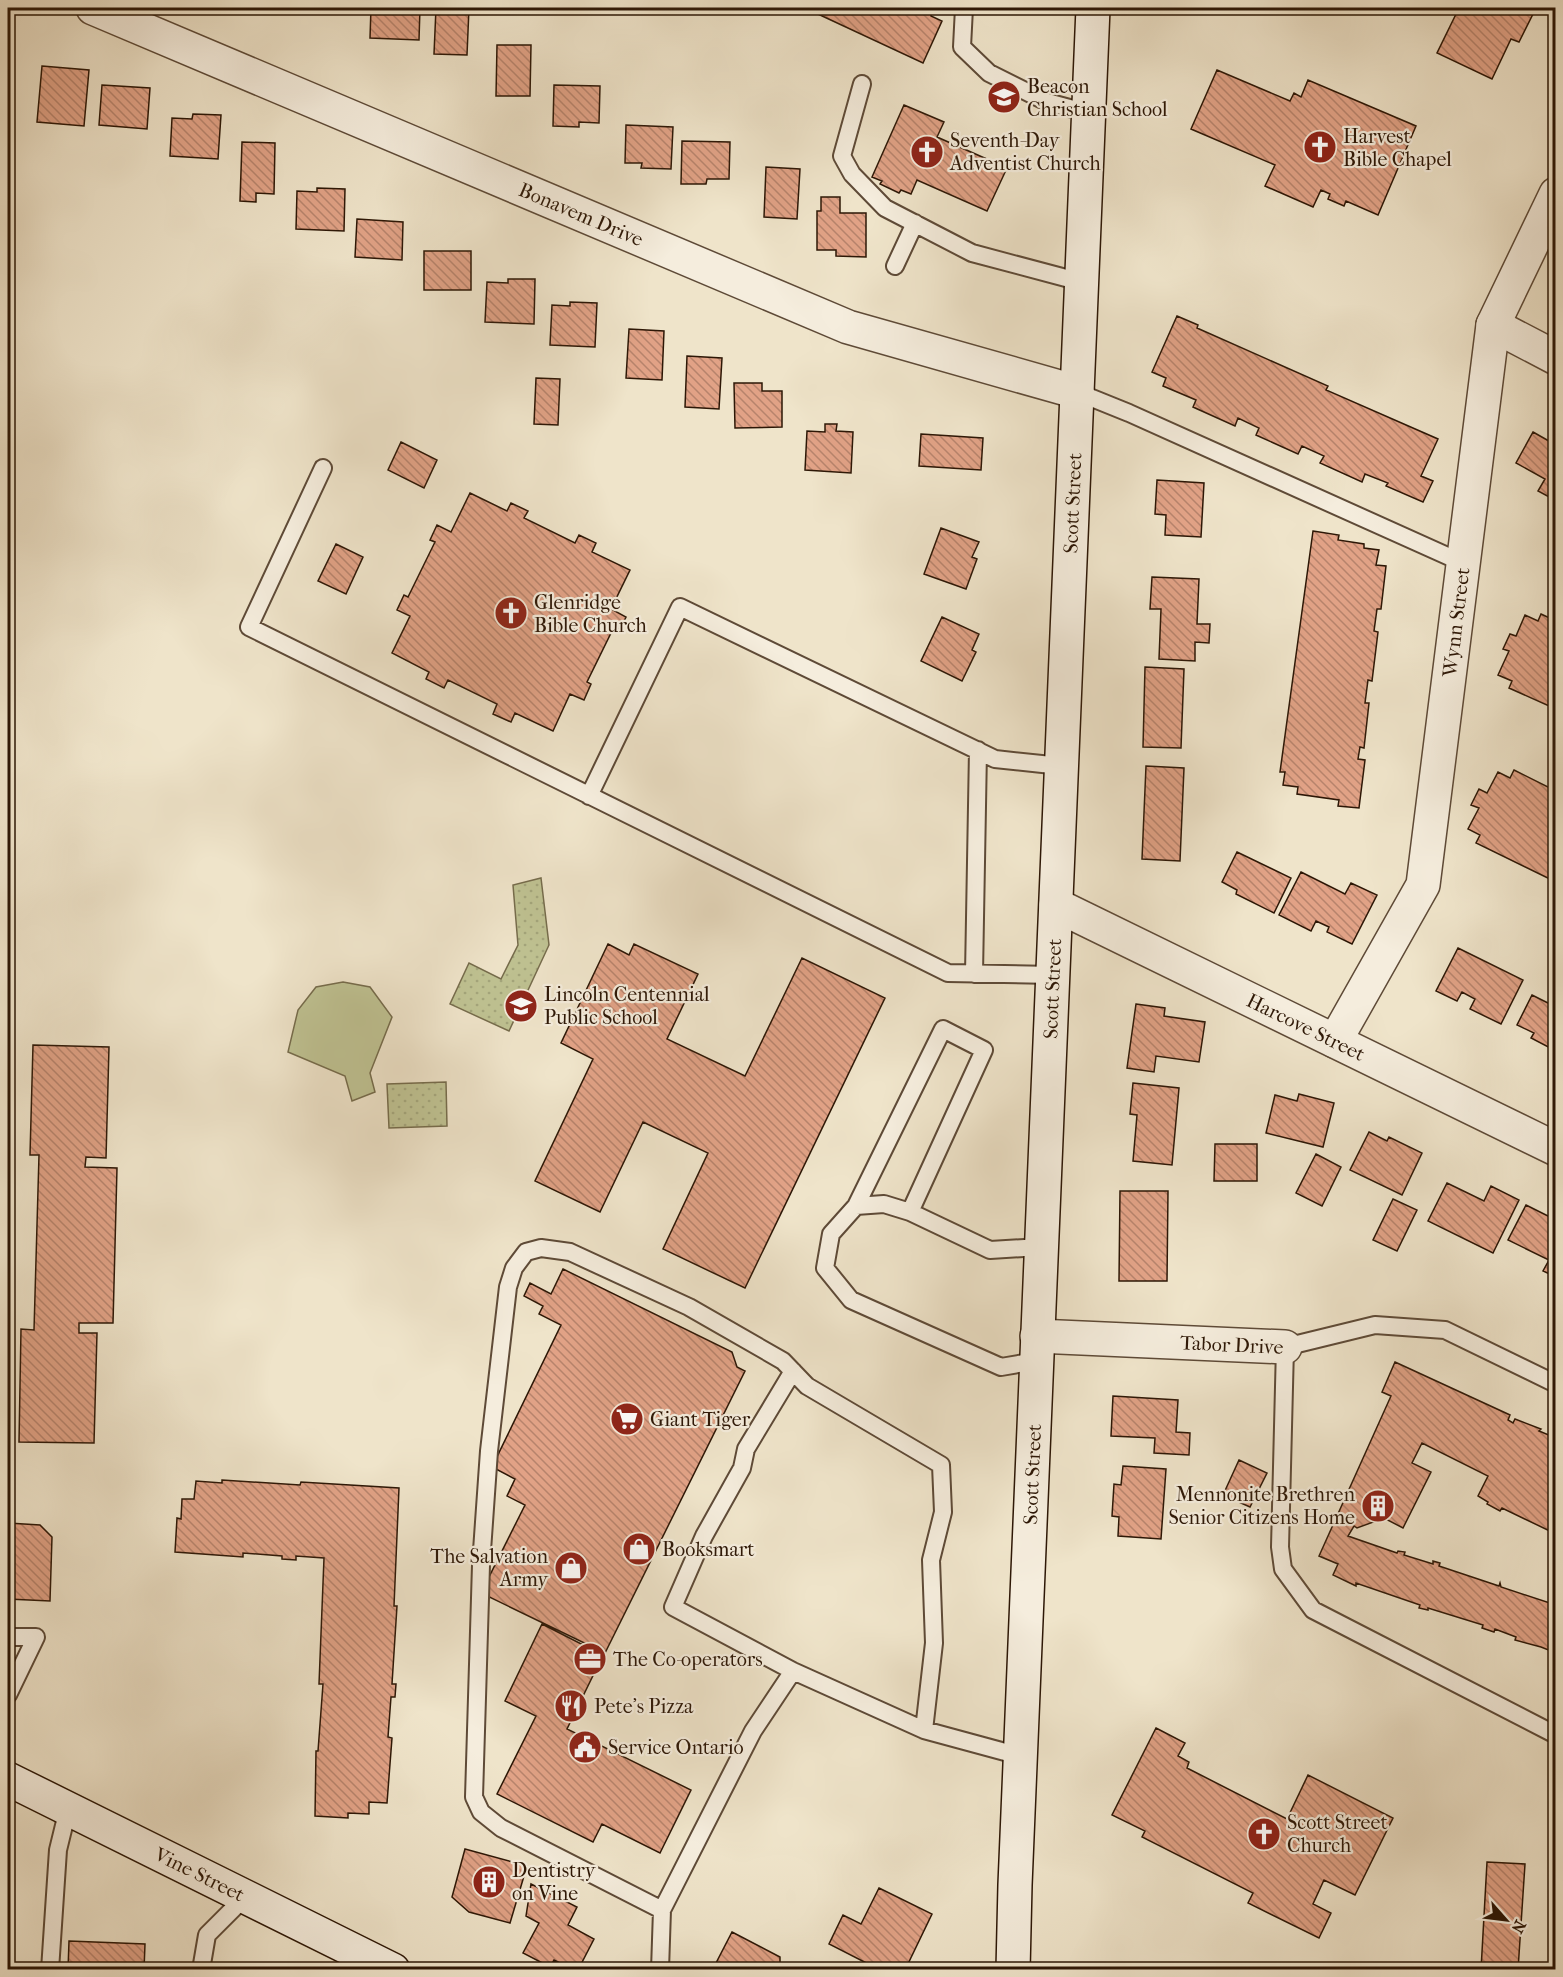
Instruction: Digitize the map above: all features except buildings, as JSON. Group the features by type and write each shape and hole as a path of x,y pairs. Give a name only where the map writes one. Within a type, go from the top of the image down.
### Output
{"street":[{"name":"Bonavem Drive","path":"93,8 848,327 1077,392"},
{"name":"Scott Street","path":"1013,1970 1093,8"},
{"name":"Wynn Street","path":"1335,1041 1422,885 1493,325 1556,194"},
{"path":"1493,325 1556,357"},
{"name":"Harcove Street","path":"1056,905 1556,1149"},
{"name":"Tabor Drive","path":"1037,1348 1285,1347"},
{"name":"Vine Street","path":"8,1779 393,1970"}],"lane":[{"path":"964,8 962,47 989,74 1047,102 1088,113"},
{"path":"862,84 842,156 852,174 885,207 972,253 1082,282"},
{"path":"895,266 915,223"},
{"path":"1077,392 1129,413 1463,563"},
{"path":"323,468 249,627 948,973 1053,975"},
{"path":"589,796 680,607 995,759 1061,766"},
{"path":"974,974 978,750"},
{"path":"910,1212 984,1050 943,1029 856,1206 831,1234 825,1268 851,1300 1000,1367 1037,1348"},
{"path":"856,1206 884,1204 910,1212 990,1250 1041,1247"},
{"path":"662,1910 501,1828 481,1812 474,1797 481,1565 489,1450 508,1287 514,1268 525,1252 542,1248 570,1252 688,1307 783,1361 807,1386 941,1465 943,1512 931,1560 934,1643 924,1730"},
{"name":"Tabor Drive","path":"1285,1347 1375,1325 1445,1330 1556,1384"},
{"path":"1285,1347 1280,1548 1283,1569 1313,1610 1556,1735"},
{"path":"793,1371 746,1449 742,1468 704,1536 673,1607 793,1671 924,1730 1020,1756"},
{"path":"8,1637 36,1637 8,1695"},
{"path":"660,1970 662,1910 753,1731 793,1671"},
{"path":"50,1970 58,1850 68,1809"},
{"path":"201,1970 207,1935 245,1896"}],"green space":[{"path":"541,878 549,945 509,1031 450,1004 469,963 501,979 518,945 513,885"},
{"path":"343,982 370,987 392,1017 370,1073 375,1092 352,1101 345,1076 288,1052 298,1010 316,987"},
{"path":"446,1082 447,1126 389,1128 387,1084"}],"place":[{"name":"Beacon Christian School","path":"1004,97"},
{"name":"Harvest Bible Chapel","path":"1320,147"},
{"name":"Seventh-Day Adventist Church","path":"927,152"},
{"name":"Glenridge Bible Church","path":"511,613"},
{"name":"Lincoln Centennial Public School","path":"521,1006"},
{"name":"Giant Tiger","path":"627,1419"},
{"name":"Mennonite Brethren Senior Citizens Home","path":"1378,1506"},
{"name":"Booksmart","path":"639,1549"},
{"name":"The Salvation Army","path":"571,1568"},
{"name":"The Co-operators","path":"590,1659"},
{"name":"Pete's Pizza","path":"571,1706"},
{"name":"Service Ontario","path":"585,1747"},
{"name":"Scott Street Church","path":"1264,1834"},
{"name":"Dentistry on Vine","path":"489,1882"}]}
